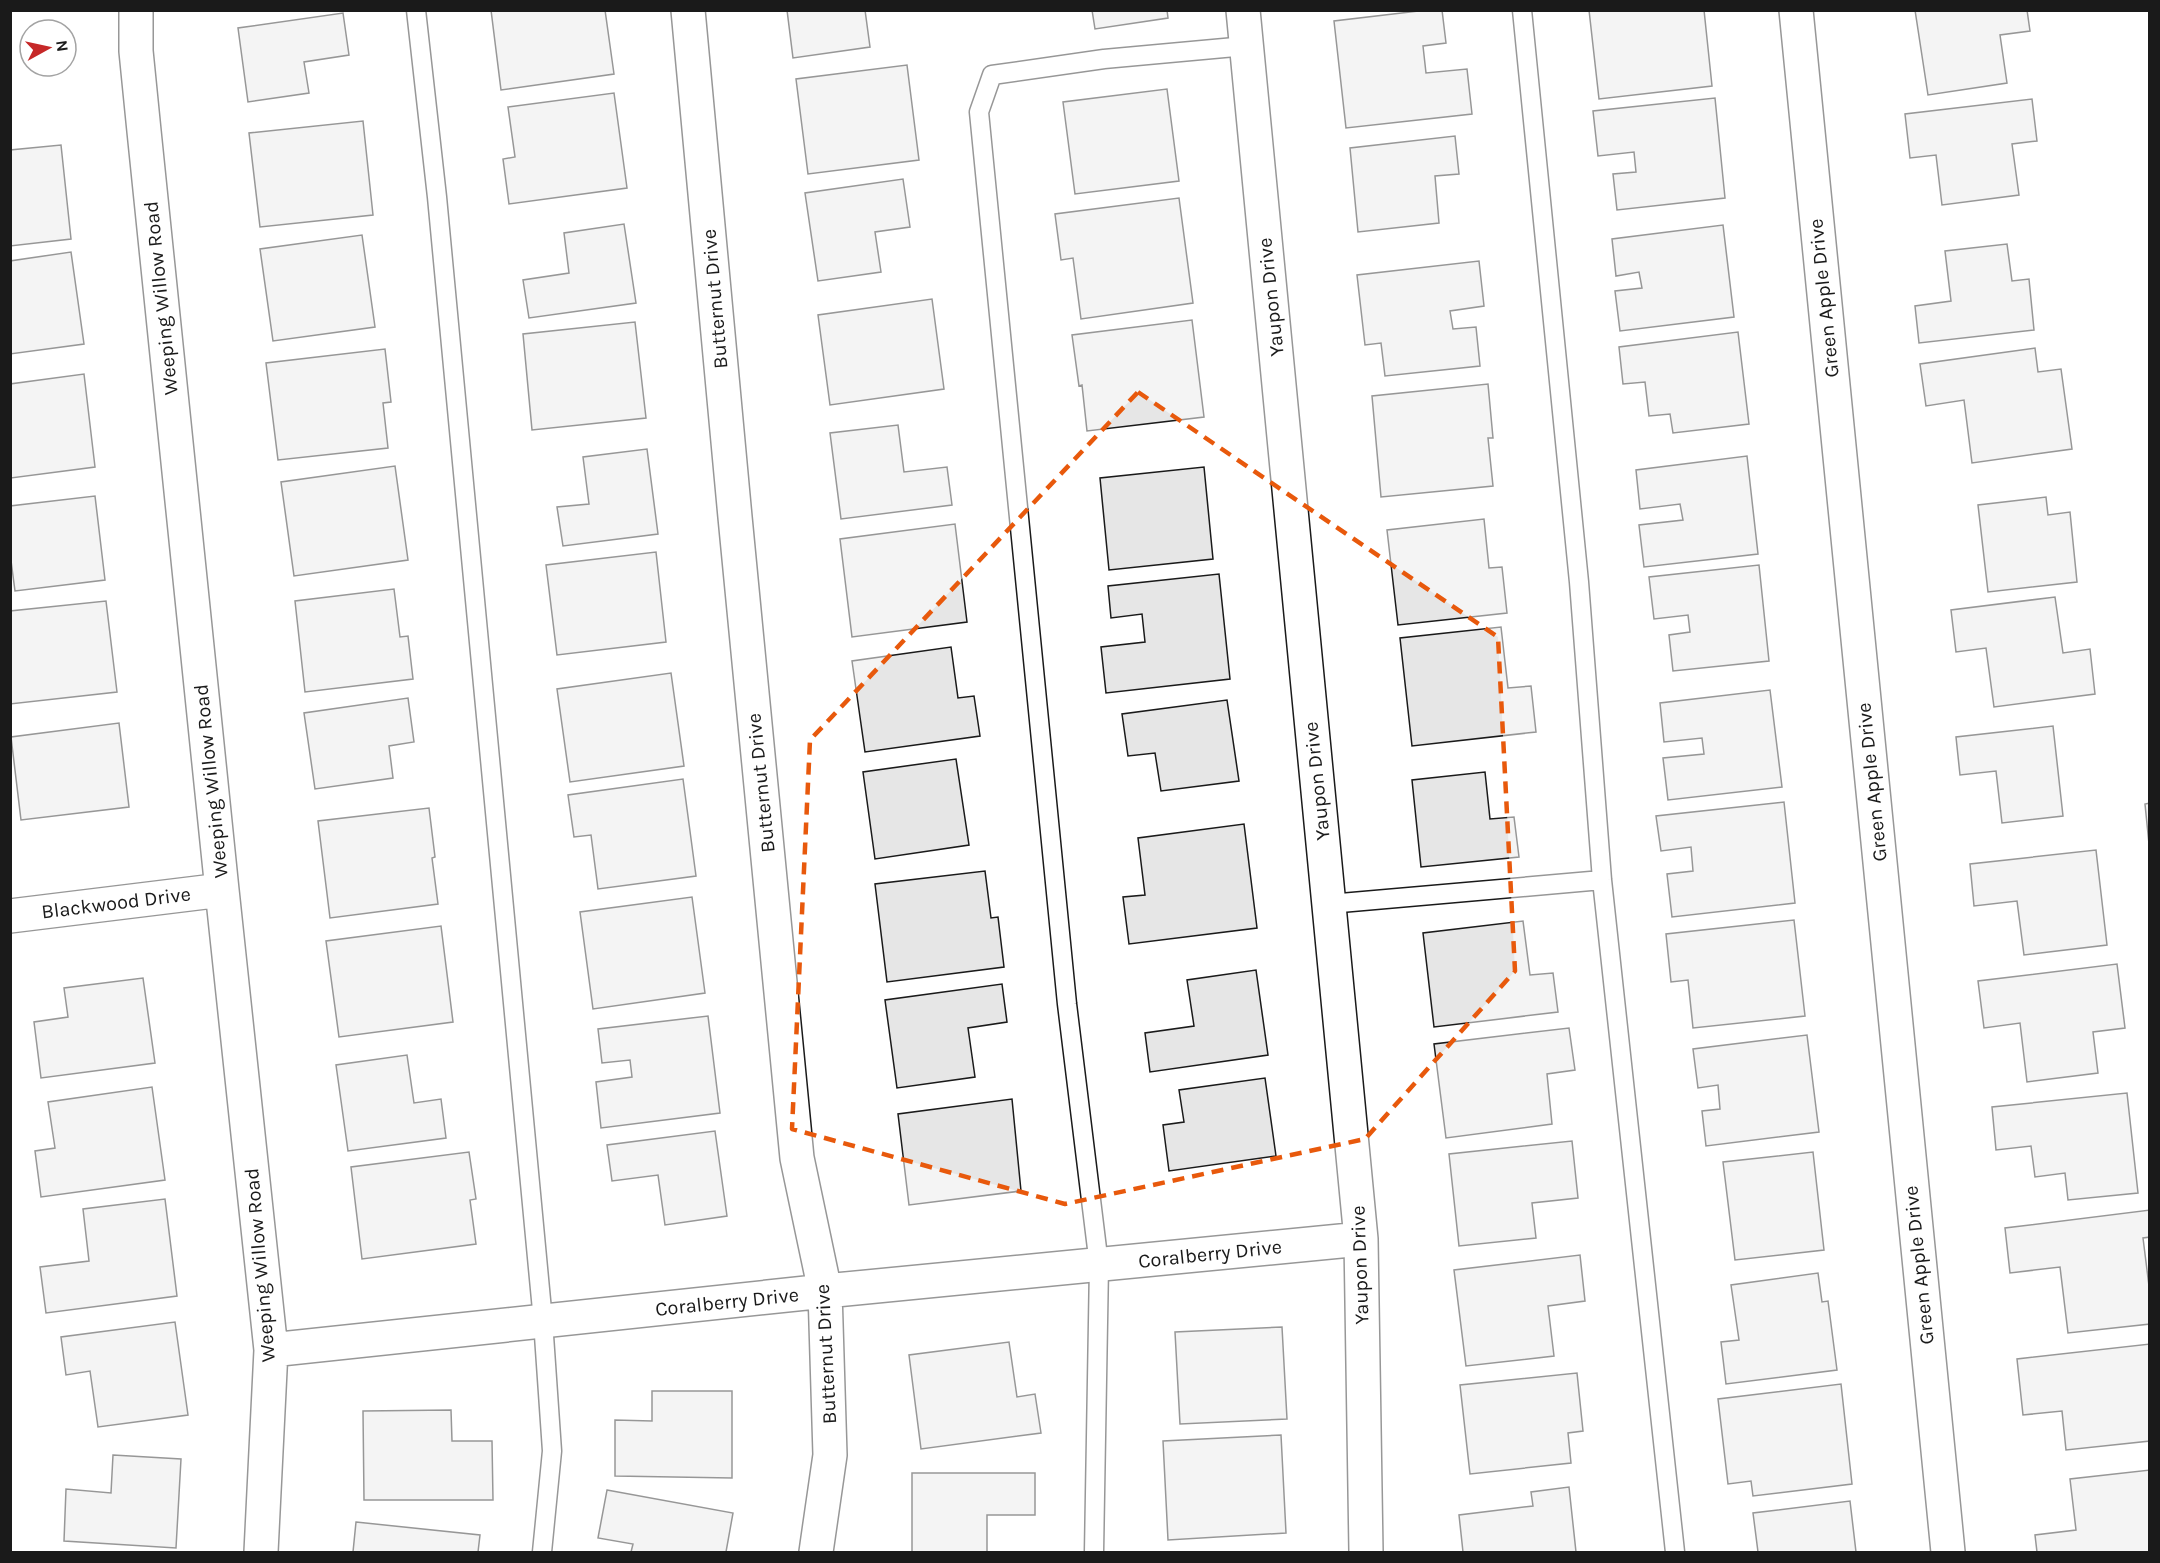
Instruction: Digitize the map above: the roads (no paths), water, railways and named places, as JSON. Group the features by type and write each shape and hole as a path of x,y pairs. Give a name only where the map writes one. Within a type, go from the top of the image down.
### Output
{"street":[{"name":"Weeping Willow Road","path":"136,10 138,63 271,1350 261,1552"},
{"name":"Butternut Drive","path":"688,10 797,1158 825,1291 830,1455 816,1552"},
{"name":"Yaupon Drive","path":"1243,10 1361,1239 1366,1552"},
{"name":"Green Apple Drive","path":"1796,10 1948,1552"},
{"name":"Blackwood Drive","path":"10,916 222,890"},
{"name":"Coralberry Drive","path":"271,1350 825,1291 1361,1239"}],"lane":[{"path":"416,10 439,209 543,1321 552,1451 542,1552"},
{"path":"1522,10 1578,571 1602,880 1676,1552"},
{"path":"1094,1552 1099,1265 1064,981 978,112 992,75 1104,58 1246,46"},
{"path":"1329,904 1602,880"}]}
